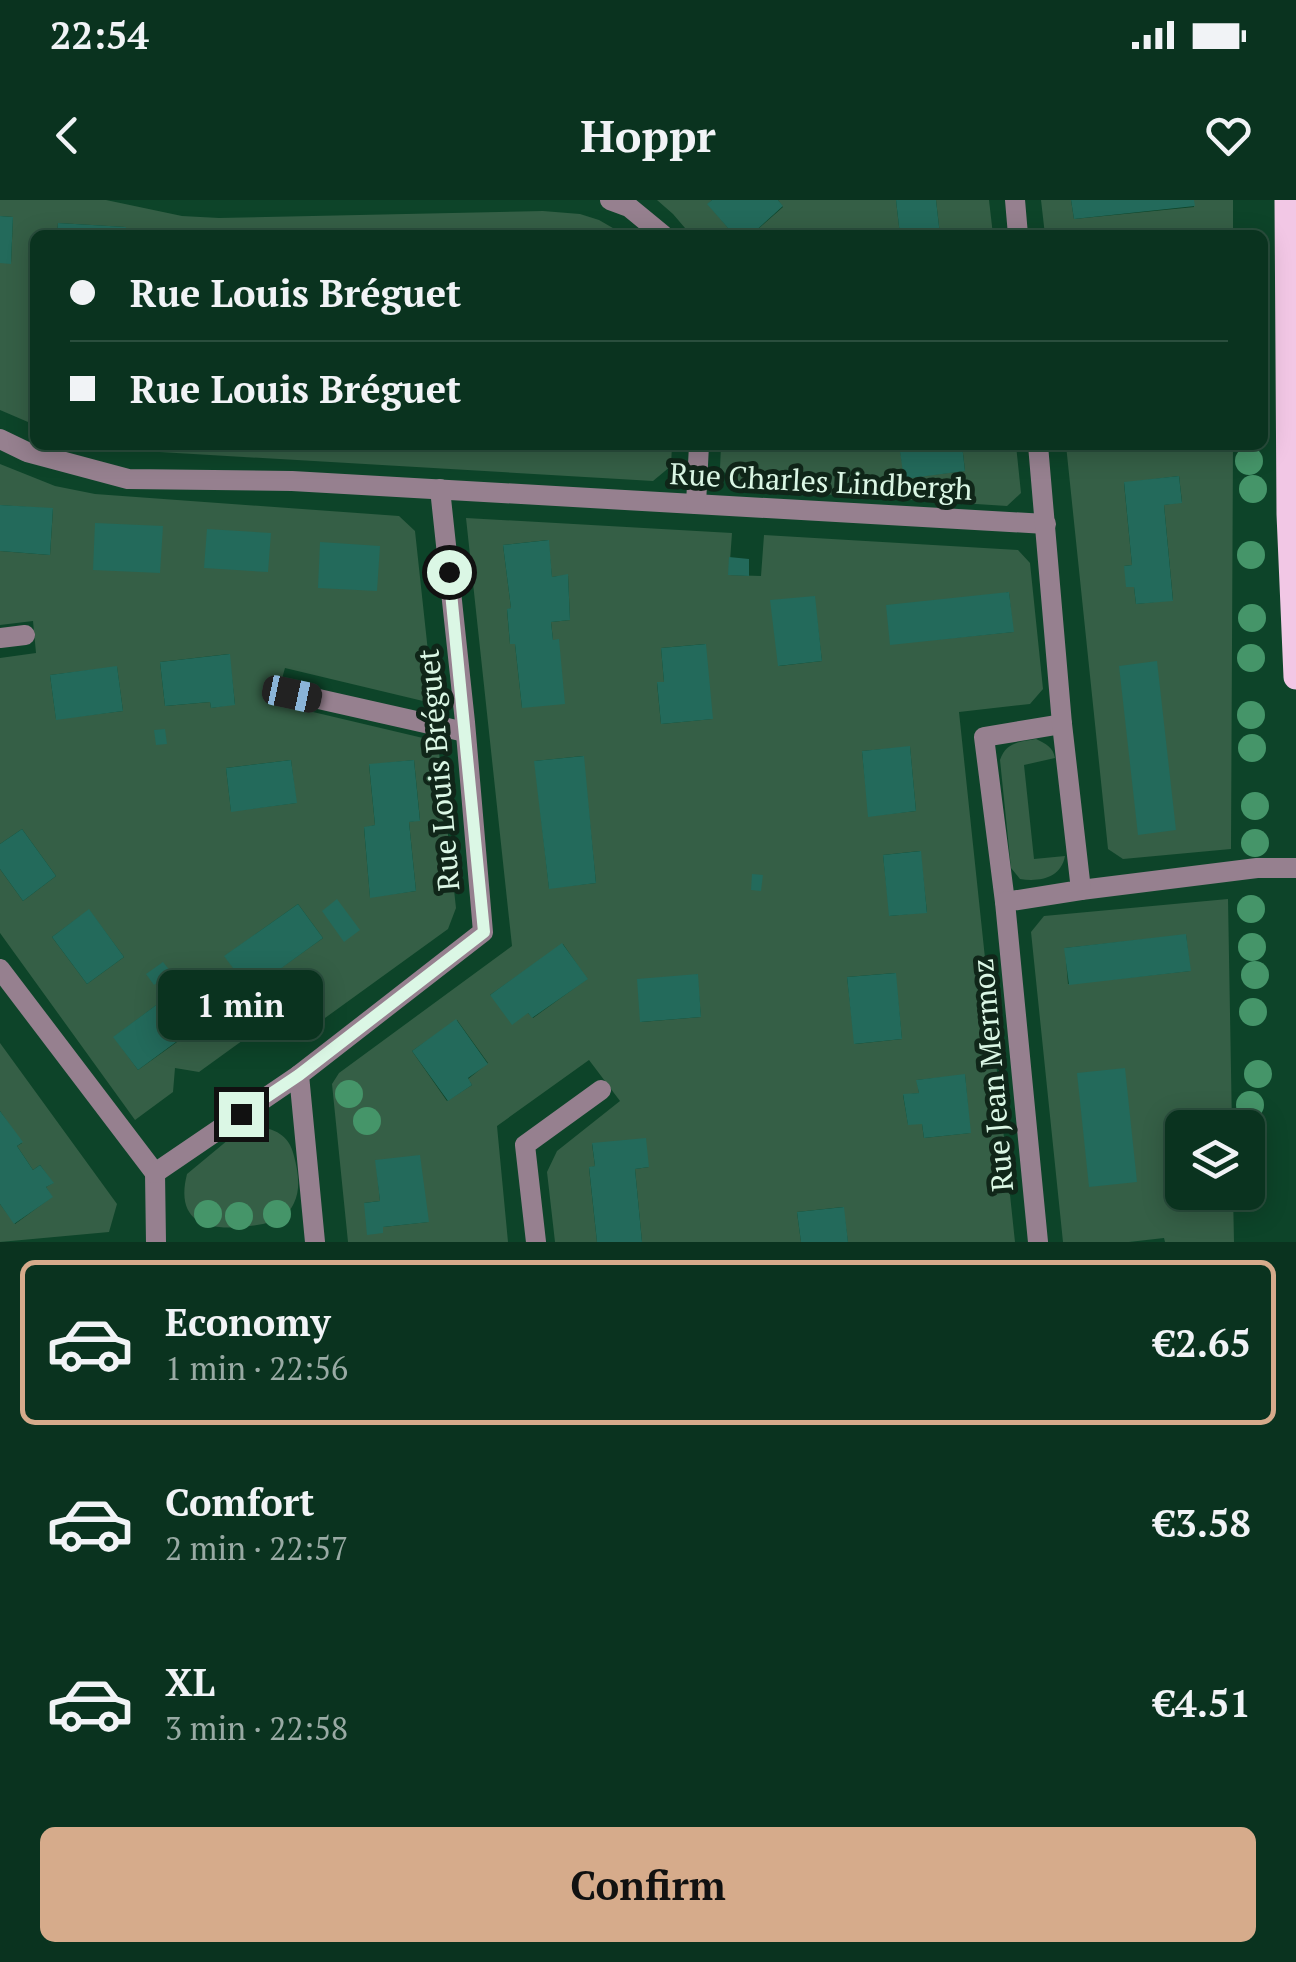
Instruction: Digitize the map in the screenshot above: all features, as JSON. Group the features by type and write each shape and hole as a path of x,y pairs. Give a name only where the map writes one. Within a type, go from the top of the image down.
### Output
{"main road":[{"path":"1286,200 1296,678"}],"street":[{"path":"610,200 628,206 657,230"},
{"path":"1014,200 1017,230"},
{"name":"Rue Charles Lindbergh","path":"0,440 26,452 128,478 292,481 1046,524"},
{"path":"696,504 699,450"},
{"path":"1039,450 1081,890"},
{"name":"Rue Louis Bréguet","path":"155,1173 299,1075 484,932 440,489"},
{"path":"0,638 25,636"},
{"path":"292,694 466,732"},
{"name":"Rue Jean Mermoz","path":"1038,1242 1005,902 984,737 1062,724"},
{"path":"1005,902 1257,868 1296,868"},
{"path":"0,969 155,1173 156,1242"},
{"path":"298,1242 315,1241 299,1075"},
{"path":"536,1242 525,1145 600,1090"}],"green space":[{"path":"0,200 106,200 182,216 219,218 543,211 580,214 616,230 125,230 58,223 57,230 30,230 30,423 0,410 0,263 11,263 13,217 0,216"},
{"path":"657,200 712,200 708,204 730,230 687,230"},
{"path":"778,200 896,200 899,230 757,230 783,207"},
{"path":"936,200 989,200 992,230 939,230"},
{"path":"1041,200 1071,200 1074,219 1194,207 1194,200 1233,200 1233,230 1044,230"},
{"path":"126,450 672,450 671,466 653,481"},
{"path":"721,450 900,450 905,478 965,471 963,450 1017,450 1021,493 1007,506 741,489 720,468"},
{"path":"1067,450 1233,450 1231,849 1123,859 1108,849","holes":["1179,476 1182,502 1164,505 1173,600 1136,604 1134,587 1124,566 1132,565 1124,483"]},
{"path":"0,464 55,486 95,494 399,516 415,531 433,698 423,701 285,668 275,703 423,738 439,752 456,908 448,929 325,1018 307,994 199,1072 175,1068 173,1092 135,1120 0,933 0,869 23,901 56,876 22,829 0,844 0,658 36,653 33,621 0,625 0,551 50,555 53,509 0,505","holes":["229,654 235,704 211,708 210,702 165,706 160,662","117,667 123,711 56,719 50,675","291,760 296,803 231,811 226,768","414,760 420,820 409,822 416,891 370,897 364,828 375,825 369,765","298,904 323,938 250,990 225,956","89,910 124,957 87,984 52,937","167,997 191,1032 138,1070 114,1037"]},
{"path":"466,518 732,533 729,575 761,576 764,535 1018,550 1030,563 1043,689 1030,704 959,712 1015,1242 848,1242 843,1207 797,1212 801,1242 642,1242 635,1169 649,1167 592,1144 595,1166 589,1168 597,1242 555,1242 547,1172 557,1151 620,1101 589,1060 497,1126 508,1242 348,1242 332,1084 339,1073 512,946","holes":["548,540 552,577 568,575 570,620 551,622 553,640 522,708 515,644 510,644 507,610 511,608 503,545","1008,592 1013,632 890,644","814,596 822,661 779,666","705,644 712,719 661,724 657,683 664,682 661,648","910,747 916,811 869,816 862,751","583,756 596,883 549,888 535,761","920,851 927,912 890,916 883,855","563,944 587,979 533,1018 490,995","895,973 902,1039 855,1044 847,977","697,974 701,1017 641,1022","457,1020 488,1063 468,1079 472,1085 447,1101 412,1051","965,1075 970,1133 924,1138 922,1124 908,1124 903,1095 919,1093 917,1080","376,1161 428,1222 383,1227 364,1203 380,1201"]},
{"path":"1036,739 1051,748 1055,758 1024,765 1034,859 1065,856 1054,874 1028,880 1020,879 1011,868 1000,760 1010,746"},
{"path":"1228,899 1232,1110 1165,1110 1165,1210 1233,1210 1234,1242 1165,1242 1164,1238 1063,1242 1031,932 1044,916","holes":["1186,935 1190,971 1068,984 1065,948"]},
{"path":"0,1043 117,1204 109,1232 0,1242 0,1204 15,1224 52,1197 46,1187 53,1183 40,1165 33,1170 17,1146 22,1143 0,1111"},
{"path":"254,1126 275,1131 289,1142 298,1174 298,1192 290,1210 278,1219 239,1227 213,1226 194,1218 185,1201 187,1174 234,1135"}],"building":[{"path":"712,200 778,200 783,206 757,230 730,230 707,204"},
{"path":"896,200 936,200 939,230 899,230"},
{"path":"1071,200 1194,200 1195,206 1074,219"},
{"path":"0,216 13,217 11,264 0,263"},
{"path":"58,223 126,227 126,230 57,230"},
{"path":"900,450 963,450 965,471 904,479"},
{"path":"1179,476 1182,503 1164,505 1173,601 1136,604 1134,587 1126,587 1124,566 1132,565 1124,482"},
{"path":"0,505 53,508 50,555 0,551"},
{"path":"95,523 163,526 160,573 93,570"},
{"path":"207,529 271,533 268,572 204,568"},
{"path":"549,540 552,577 568,574 570,620 551,622 553,640 559,639 565,704 522,708 515,644 510,644 507,609 511,608 503,545"},
{"path":"320,542 380,546 377,591 318,588"},
{"path":"729,557 749,559 749,576 728,575"},
{"path":"1009,592 1014,632 890,645 886,605"},
{"path":"815,596 822,661 778,666 770,600"},
{"path":"706,644 713,719 661,724 657,682 664,682 661,648"},
{"path":"230,654 235,705 211,708 210,702 165,706 160,662"},
{"path":"1157,661 1176,830 1138,835 1119,666"},
{"path":"117,666 123,711 56,720 50,675"},
{"path":"165,729 167,744 156,745 154,730"},
{"path":"910,746 916,811 868,817 862,751"},
{"path":"584,756 596,883 549,889 534,761"},
{"path":"291,760 297,803 231,812 226,768"},
{"path":"414,760 420,821 409,822 416,891 370,898 364,827 375,825 369,764"},
{"path":"22,829 56,876 23,901 0,869 0,844"},
{"path":"921,851 927,913 889,916 883,855"},
{"path":"752,874 763,875 761,891 751,890"},
{"path":"337,899 360,930 344,942 322,911"},
{"path":"298,904 323,938 250,991 224,956"},
{"path":"89,909 124,957 87,984 52,937"},
{"path":"1186,934 1191,971 1069,985 1064,948"},
{"path":"562,943 588,979 532,1018 528,1013 512,1025 490,995"},
{"path":"163,962 171,972 154,985 146,974"},
{"path":"896,973 902,1039 854,1044 847,977"},
{"path":"698,974 701,1017 640,1022 637,979"},
{"path":"167,997 191,1031 138,1070 113,1037"},
{"path":"456,1019 488,1064 468,1078 472,1085 448,1101 412,1051"},
{"path":"1125,1068 1137,1182 1089,1187 1077,1073"},
{"path":"965,1074 971,1133 924,1138 922,1124 908,1125 903,1094 919,1093 916,1080"},
{"path":"0,1111 23,1142 17,1146 33,1170 40,1165 54,1183 46,1187 53,1197 14,1224 0,1204"},
{"path":"646,1138 649,1167 635,1169 642,1242 597,1242 589,1167 595,1166 592,1143"},
{"path":"420,1155 429,1222 383,1227 383,1233 367,1235 364,1203 380,1201 375,1160"},
{"path":"844,1207 848,1242 801,1242 797,1212"}],"route":[{"path":"241,1114 299,1075 484,932 449,572"}]}
